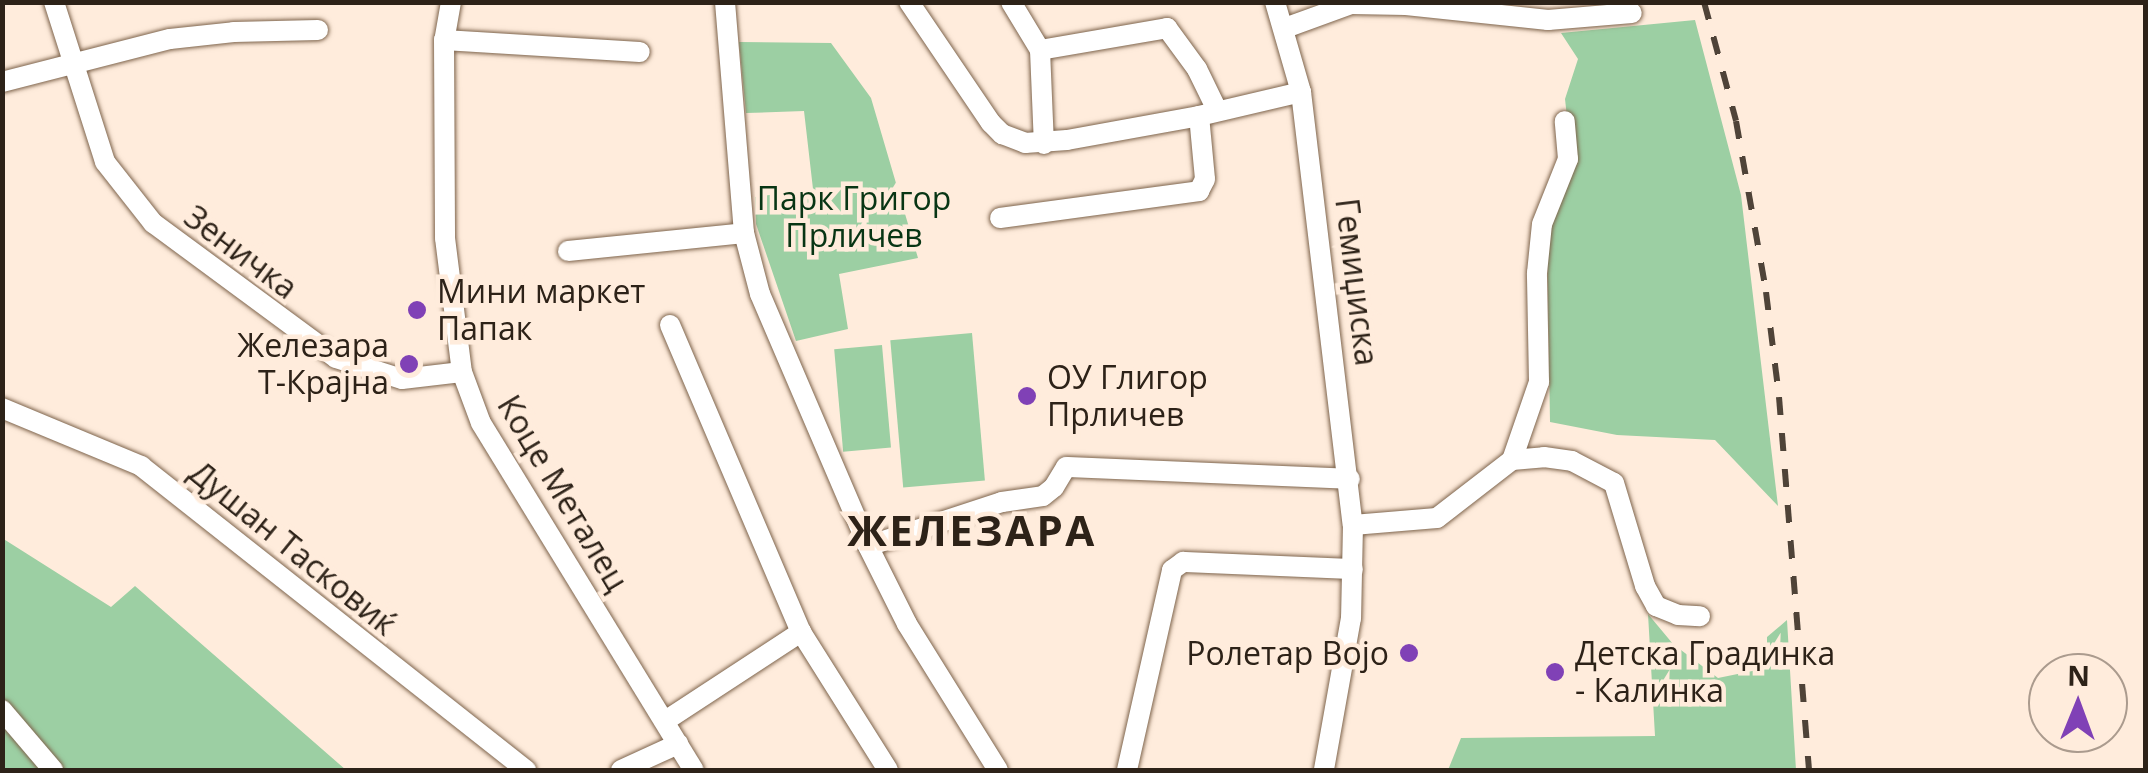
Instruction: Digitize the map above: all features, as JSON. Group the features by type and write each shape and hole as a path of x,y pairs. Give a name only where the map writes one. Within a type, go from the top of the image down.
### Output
{"street":[{"name":"Зеничка","path":"54,2 105,162 153,224 336,358 402,379 462,372"},
{"name":"Коце Металец","path":"451,2 444,40 445,238 462,372 481,422 694,770"},
{"path":"725,2 744,233 760,294 868,546 907,624 998,770"},
{"path":"909,2 991,123 1012,139 1044,144 1301,92"},
{"path":"1011,2 1040,50 1044,144"},
{"name":"Гемиџиска","path":"1275,2 1286,28 1301,92 1353,525 1350,618 1324,770"},
{"path":"1286,28 1352,4 1406,4 1548,20 1632,12"},
{"path":"1000,218 1199,191 1205,179 1207,112 1197,68 1167,28 1040,50"},
{"path":"2,82 170,39 234,32 318,30"},
{"path":"444,40 640,52"},
{"path":"1512,460 1539,382 1537,272 1542,224 1568,159 1565,121"},
{"path":"568,251 744,233"},
{"path":"670,326 801,632 888,770"},
{"name":"Душан Тасковиќ","path":"2,408 141,466 526,770"},
{"path":"1353,525 1437,518 1512,460 1544,457 1572,461 1614,483 1646,586 1656,606 1678,615 1700,616"},
{"path":"868,546 1002,502 1043,496 1054,487 1066,466 1350,479"},
{"path":"1127,770 1172,570 1182,562 1353,569"},
{"path":"665,721 801,632"},
{"path":"2,710 53,770"},
{"path":"621,770 678,744"}],"green space":[{"path":"1695,20 1741,195 1778,506 1715,440 1617,435 1550,422 1547,235 1573,171 1565,99 1578,59 1561,33"},
{"name":"Парк Григор Прличев","path":"739,42 831,43 871,98 918,258 839,274 848,329 796,341 756,224 755,197 813,189 804,111 746,113"},
{"path":"972,333 985,480 903,488 890,340"},
{"path":"882,345 891,448 843,452 834,349"},
{"path":"2,538 111,607 135,586 346,770 3,770"},
{"path":"1648,614 1673,644 1718,678 1767,668 1767,637 1787,620 1796,770 1448,770 1461,738 1655,736"}],"railway":[{"path":"1704,2 1736,121 1766,292 1779,397 1809,770"}],"place":[{"name":"Мини маркет Папак","path":"417,310"},
{"name":"Железара Т-Крајна","path":"409,364"},
{"name":"ОУ Глигор Прличев","path":"1027,396"},
{"name":"Ролетар Војо","path":"1409,653"},
{"name":"Детска Градинка - Калинка","path":"1555,672"}],"district":[{"name":"ЖЕЛЕЗАРА","path":"972,530"}]}
